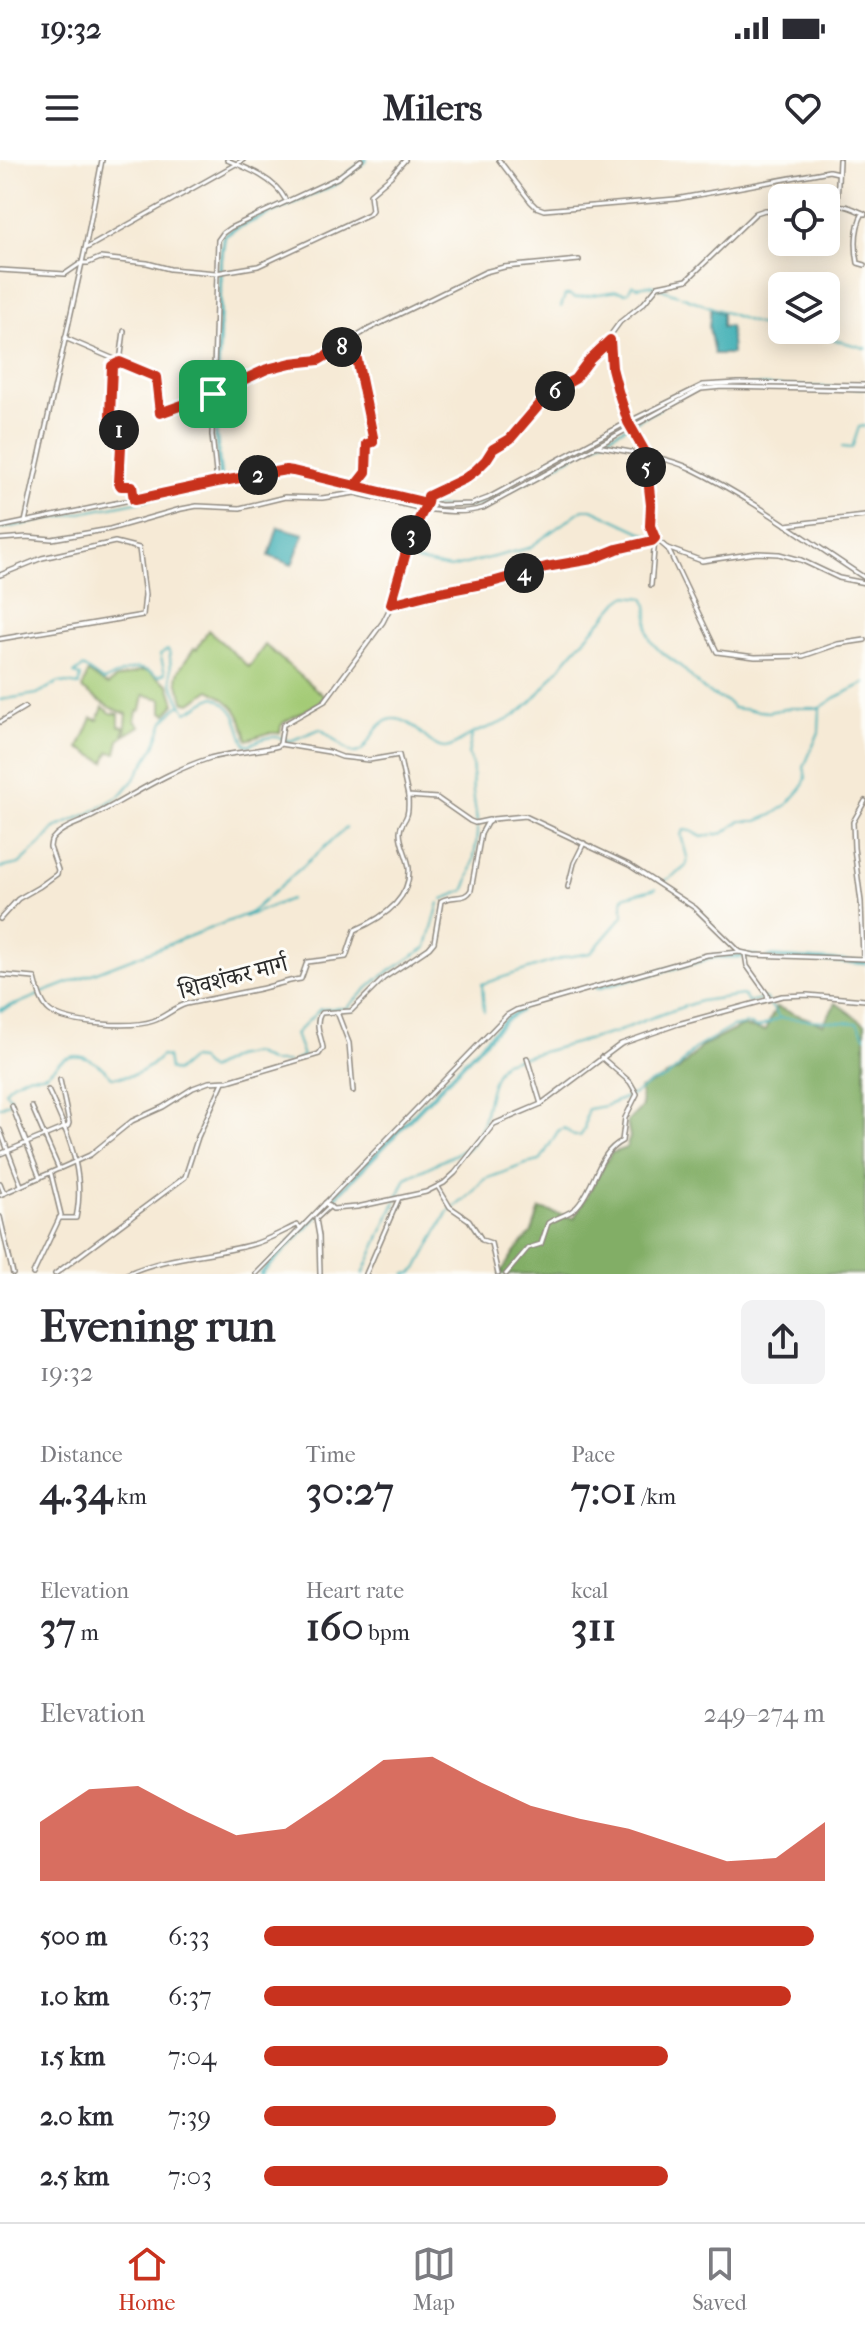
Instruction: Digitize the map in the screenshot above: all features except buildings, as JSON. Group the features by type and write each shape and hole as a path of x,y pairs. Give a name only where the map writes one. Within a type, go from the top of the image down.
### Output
{"street":[{"path":"25,522 102,160"},
{"path":"227,160 254,172 281,191 286,201"},
{"path":"85,249 243,160"},
{"path":"217,482 212,435 217,245 223,233 337,178 361,160"},
{"path":"0,270 30,270 59,275 81,263 100,258 216,273 258,266 369,214 372,210 370,194 405,160"},
{"path":"499,160 531,202 544,210 676,199 829,171 838,173"},
{"path":"838,184 839,160"},
{"path":"840,206 864,214 858,222 856,253 858,263 865,265"},
{"path":"768,210 756,213 687,280 658,286 644,303 615,326 610,340 612,368 628,422 645,455 651,505 650,526 655,538 666,548 717,652 755,657 793,657 865,640"},
{"path":"65,338 156,377 160,413 213,394 267,369 319,360 369,329 485,272 504,267 579,260"},
{"path":"120,362 124,331"},
{"path":"353,340 373,437 373,442 367,444 366,472 355,486"},
{"path":"281,742 283,725 325,701 383,622 411,535 428,496 476,470 493,449 510,439 540,404 575,379 610,340"},
{"path":"120,362 112,366 110,416 117,419 119,433 119,483 121,486 132,486 134,500"},
{"path":"0,539 52,539 110,529 197,506 240,508 302,496 322,498 355,493 415,507 478,503 703,385 738,383 865,388"},
{"path":"0,527 286,470 355,486 424,507 470,512 483,508 687,396 709,388 865,388"},
{"path":"597,446 690,468 786,525 865,580"},
{"path":"786,525 865,516"},
{"path":"391,604 600,557 655,538"},
{"path":"651,585 655,538"},
{"path":"0,575 42,558 115,542 139,548 145,595 143,615 0,639"},
{"path":"666,548 702,561 741,554 779,554 801,560 839,578 865,580"},
{"path":"0,722 25,707"},
{"path":"0,919 18,899 57,874 50,847 51,841 64,829 79,824 183,767 215,757 248,753 281,742 369,760 399,755 408,796 437,798 475,823 525,816 629,865 695,908 743,955 768,1000"},
{"name":"शिवशंकर मार्ग","path":"0,975 35,978 47,1009 65,1020 113,1024 155,1021 184,1005 301,979 307,962 346,957 355,930 387,914 404,893 409,867 402,848 400,829 409,812 408,796"},
{"path":"320,1274 316,1219 507,1015 698,957 743,955 864,959 853,822 865,801"},
{"path":"0,1183 2,1194 77,1162 132,1121 163,1107 193,1088 319,1054 323,1048 318,1032 321,1013 351,1011 384,978 434,942 441,901 449,896 464,897 471,890 481,834 493,819"},
{"path":"568,887 574,863 584,843"},
{"path":"328,1205 333,1209 357,1207 426,1192 438,1186 464,1164 494,1124 541,1104 601,1057 631,1039 795,994 865,1000"},
{"path":"337,1012 349,1043 353,1091"},
{"path":"506,1274 528,1248 541,1244 548,1223 579,1206 606,1153 622,1141 625,1118 637,1094 630,1082 601,1057"},
{"path":"527,1058 541,1104"},
{"path":"0,1154 64,1128 69,1123 60,1080"},
{"path":"55,1274 185,1177 198,1137 223,1082"},
{"path":"48,1090 77,1162 79,1206 76,1218 59,1218"},
{"path":"12,1106 40,1178"},
{"path":"32,1107 59,1169"},
{"path":"0,1130 21,1185"},
{"path":"33,1274 61,1215 51,1174"},
{"path":"438,1186 451,1208 469,1220 482,1240 491,1243 498,1274"},
{"path":"366,1274 397,1198"},
{"path":"256,1274 328,1205"},
{"path":"0,1217 13,1274"},
{"path":"127,1274 146,1265 251,1245 297,1225 301,1228"}],"green space":[{"path":"208,630 249,667 265,645 325,697 284,722 280,733 268,733 247,740 236,709 225,700 210,690 191,703 185,702 180,692 178,673"},
{"path":"148,671 169,685 175,703 167,714 162,712 162,699 144,695 135,721 140,726 125,735 127,714 111,708 82,689 88,673 108,685 115,679"},
{"path":"103,707 119,714 119,726 124,727 116,753 109,752 105,762 79,748 92,718 98,720"},
{"path":"836,1003 865,1024 865,1274 500,1274 532,1232 540,1209 574,1218 611,1153 626,1148 630,1137 627,1122 642,1107 640,1089 679,1070 702,1046 742,1026 765,1031 776,1007 823,1024"}],"water":[{"path":"711,309 722,313 722,327 730,326 732,354 714,354 709,327"},
{"path":"278,527 304,534 292,565 269,556"}],"waterway":[{"path":"221,486 216,435 224,236 337,183 366,160"},
{"path":"561,307 565,295 574,298 617,291 626,293 632,285 650,285 678,295"},
{"path":"681,296 784,334 824,337 865,348"},
{"path":"725,385 865,388"},
{"path":"0,529 282,473 293,473 432,507 471,507 531,479 660,408"},
{"path":"842,447 852,448 859,427 865,426"},
{"path":"415,561 450,568 529,548 583,509 592,509 652,537"},
{"path":"0,700 37,694 59,682 79,685 81,676 74,674 83,667 103,681 136,669 158,676 165,673 160,654 167,650 172,682 186,712 215,697 233,712 245,744 274,737 290,741 320,729 354,753 363,748 380,725 393,719 408,723 433,743 445,748 519,713 626,596 644,598 649,636 657,648 703,689 733,708 768,712 820,708 865,683"},
{"path":"0,868 19,864 55,828 121,795 155,746 164,721 181,706"},
{"path":"664,881 681,871 687,863 681,835 684,830 702,837 724,833 740,821 757,821 787,805 802,788 806,778 804,767 819,732 820,708"},
{"path":"443,899 464,891 474,858 477,823 473,768 468,754 472,736"},
{"path":"42,993 250,913 346,828"},
{"path":"484,1011 482,984 566,957 591,953 623,916 623,897 656,888"},
{"path":"244,917 290,899"},
{"path":"295,1060 303,1056 295,1034 320,1009 346,1008 379,978 427,947 439,903"},
{"path":"597,988 714,957 756,956"},
{"path":"769,957 865,963"},
{"path":"0,1011 39,995"},
{"path":"363,1274 406,1178 468,1148 475,1140 484,1119 492,1083 504,1062 617,1032 700,1001 743,995 748,1002 765,998 779,1017"},
{"path":"0,1009 14,1004"},
{"path":"261,1274 504,1021 520,1010"},
{"path":"405,1274 417,1269 447,1213 483,1180 540,1161 558,1131 564,1128 574,1136 580,1136 588,1109 605,1106 666,1078 694,1049 732,1027 747,1024 758,1028 780,1018 857,1023 865,1036"},
{"path":"0,1107 11,1098 5,1091 14,1082 26,1076 46,1074 61,1061 75,1056 89,1059 112,1077 139,1072 161,1056 167,1057 169,1069 175,1072 190,1059 199,1060 209,1070 233,1057 253,1053 270,1062 289,1062"}],"route":[{"path":"213,394 160,413 156,377 120,362 112,366 110,416 117,419 121,486 132,486 134,500 286,470 382,493 410,498 415,499 427,503 411,535 391,604 600,557 655,538 650,526 651,505 645,452 628,422 618,391 609,350 610,340 575,379 540,404 514,435 496,446 476,470 454,485 428,496 427,503 415,499 355,486 366,472 367,444 373,442 373,437 353,340 319,360 267,369 213,394"}]}
